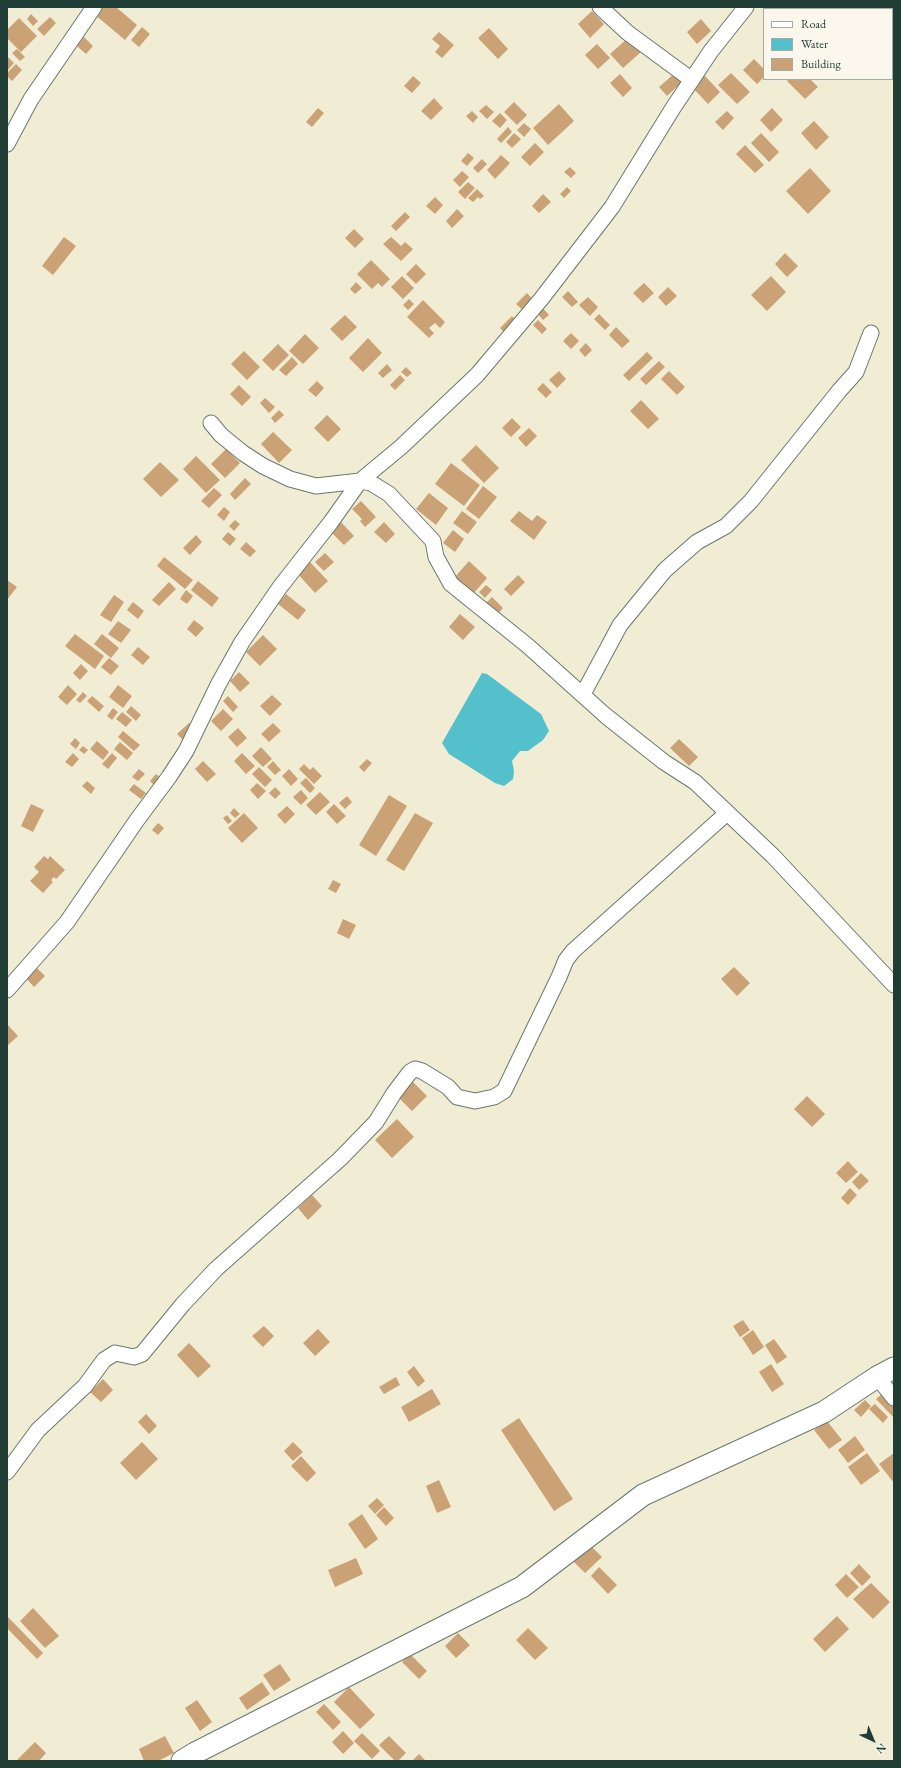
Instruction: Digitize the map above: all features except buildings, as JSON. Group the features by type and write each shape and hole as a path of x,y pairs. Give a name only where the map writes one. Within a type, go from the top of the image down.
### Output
{"street":[{"path":"7,144 31,99 94,7"},
{"path":"600,7 628,33 692,80"},
{"path":"7,990 67,922 186,751 218,685 242,642 280,587 331,522 360,481 400,447 477,375 542,298 612,207 711,51 746,7"},
{"path":"583,694 620,625 665,570 697,542 726,526 751,501 856,372 871,333"},
{"path":"211,423 221,435 243,453 263,466 290,479 316,486 360,481 370,483 389,494 434,541 436,557 451,584 528,646 606,716 664,762 695,782 773,856 894,985"},
{"path":"7,1472 38,1430 84,1386 104,1360 115,1353 134,1357 142,1354 183,1304 216,1269 340,1159 376,1122 394,1093 410,1072 414,1069 422,1071 448,1087 457,1097 475,1101 494,1097 504,1091 569,956 727,813"},
{"path":"182,1761 522,1587 643,1495 824,1412 885,1373 894,1398"}],"water":[{"path":"482,673 487,674 541,714 549,731 543,740 528,751 520,751 512,761 514,771 513,779 504,786 495,783 449,754 442,743"}]}
